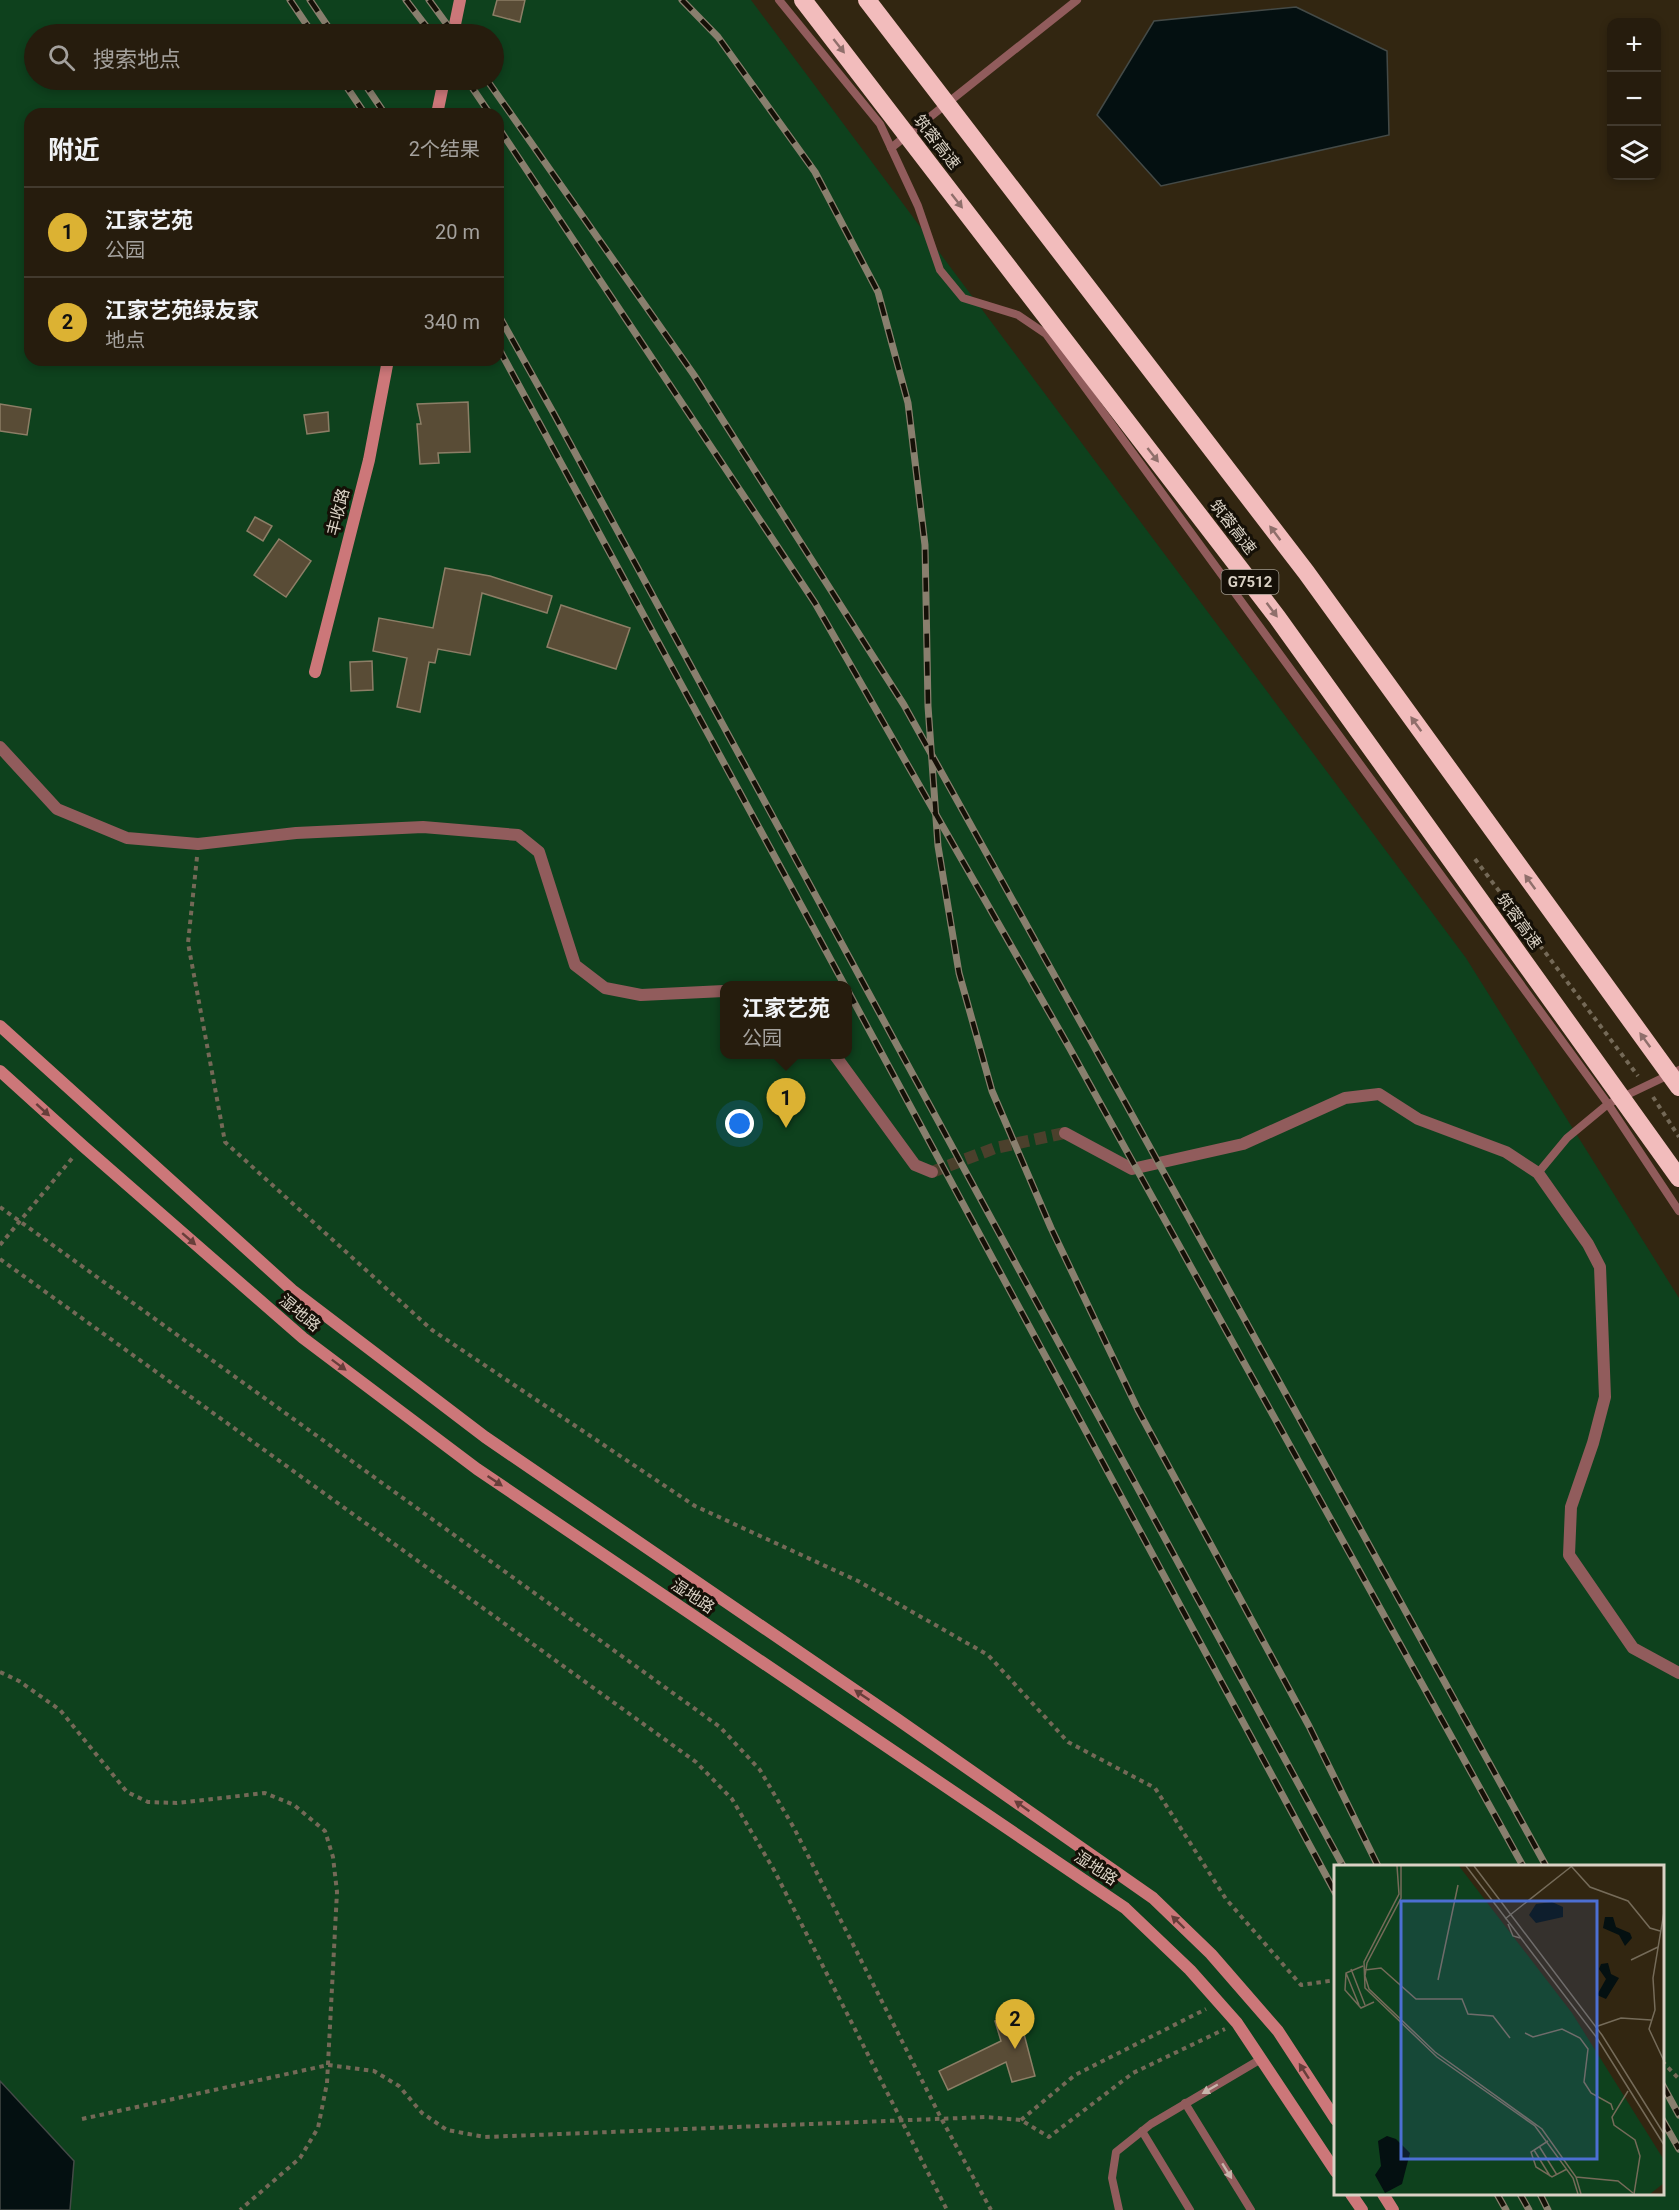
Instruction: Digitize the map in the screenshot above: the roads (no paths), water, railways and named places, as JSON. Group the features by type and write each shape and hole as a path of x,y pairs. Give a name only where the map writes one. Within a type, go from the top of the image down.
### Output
{"highway":[{"name":"筑蓉高速","path":"803,0 1277,617 1679,1178"},
{"name":"筑蓉高速","path":"867,0 1305,573 1679,1087"}],"street":[{"path":"455,24 459,0"},
{"path":"438,108 442,90"},
{"name":"丰收路","path":"315,672 369,460 387,366"},
{"path":"0,747 57,809 127,838 198,844 296,833 423,827 518,835 539,852 574,965 605,988 641,995 720,991"},
{"name":"湿地路","path":"0,1026 292,1290 485,1437 1147,1893 1211,1954 1278,2031 1334,2118"},
{"path":"838,1059 915,1165 932,1173"},
{"name":"湿地路","path":"0,1071 82,1146 303,1338 477,1469 1125,1908 1220,2001 1237,2023 1334,2170"},
{"path":"1065,1133 1132,1169 1243,1144 1345,1098 1379,1094 1418,1119 1506,1152 1538,1173 1588,1244 1600,1267 1605,1397 1593,1443 1571,1507 1569,1555 1633,1648 1679,1673"},
{"path":"1352,2195 1362,2210"},
{"path":"1384,2195 1394,2210"}],"lane":[{"path":"779,0 880,124 918,206 940,270 963,298 1018,315 1046,334 1608,1104 1679,1211"},
{"path":"891,148 1077,0"},
{"path":"1538,1173 1567,1138 1608,1104 1679,1070"},
{"path":"1119,2210 1112,2178 1116,2152 1142,2131 1185,2103 1261,2060"},
{"path":"1185,2103 1251,2210"},
{"path":"1142,2131 1190,2210"}],"tunnel":[{"path":"932,1172 995,1148 1065,1133"}],"railway":[{"path":"290,0 306,24"},
{"path":"310,0 326,24"},
{"path":"406,0 424,24"},
{"path":"429,0 447,24"},
{"path":"682,0 718,37 815,172 878,292 908,403 925,545 928,706 938,846 959,973 992,1091 1051,1228 1138,1410 1309,1726 1378,1865"},
{"path":"349,90 361,108"},
{"path":"369,90 381,108"},
{"path":"474,90 486,108"},
{"path":"494,90 694,375 904,705 1545,1865"},
{"path":"504,136 815,603 1069,1047 1522,1865"},
{"path":"504,325 1342,1865"},
{"path":"504,358 842,981"},
{"path":"852,998 1334,1890"},
{"path":"1664,2088 1679,2115"},
{"path":"1664,2123 1679,2149"},
{"path":"1498,2195 1506,2210"},
{"path":"1521,2195 1529,2210"},
{"path":"1540,2195 1548,2210"}],"place":[{"name":"江家艺苑","path":"786,1128"},
{"name":"江家艺苑绿友家","path":"1015,2049"}]}
